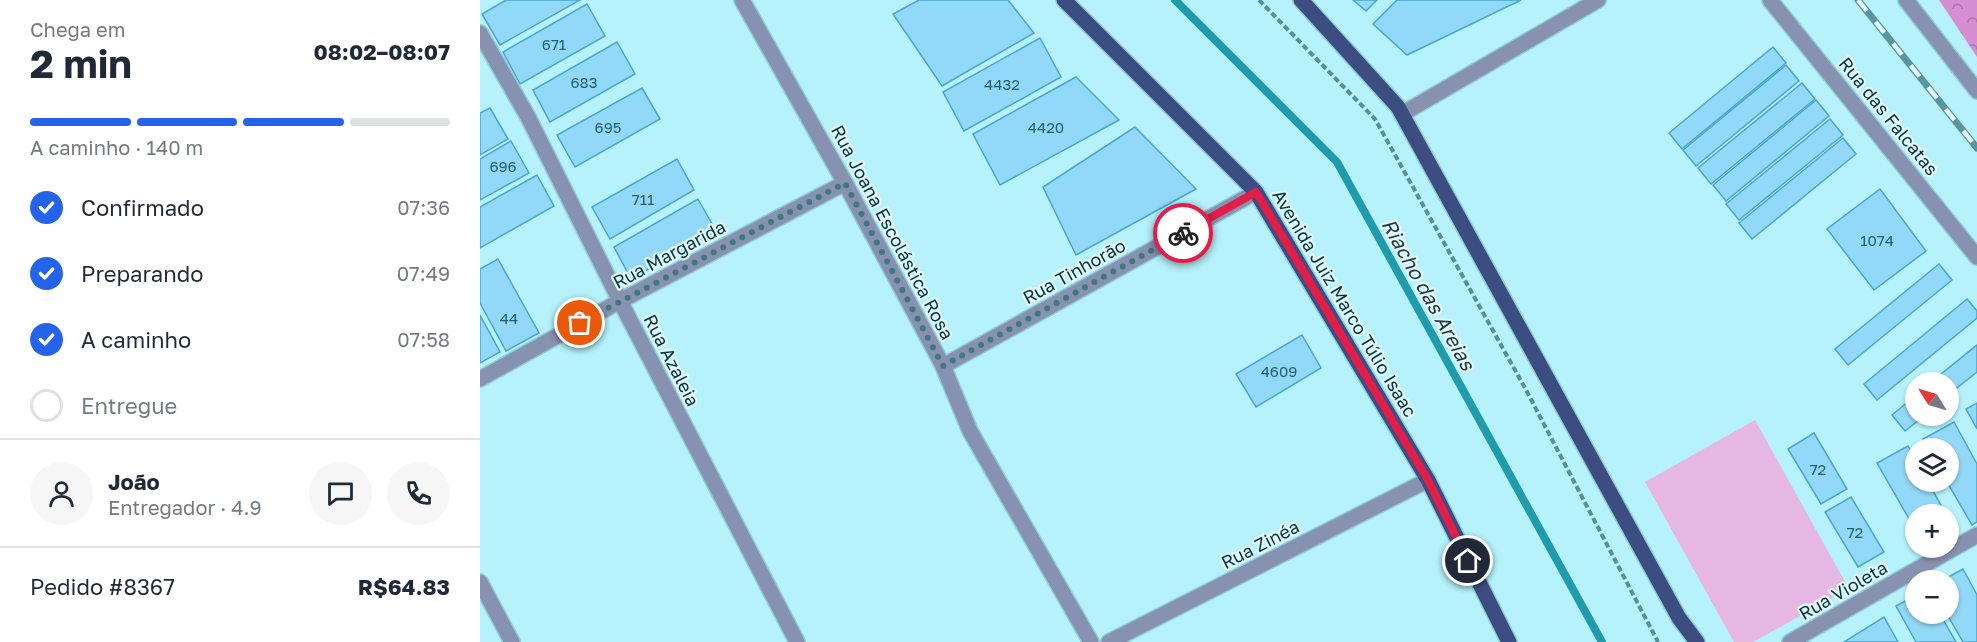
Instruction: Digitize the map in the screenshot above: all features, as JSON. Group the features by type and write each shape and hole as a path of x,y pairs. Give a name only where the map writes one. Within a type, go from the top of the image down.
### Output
{"main road":[{"name":"Avenida Juiz Marco Túlio Isaac","path":"1064,0 1256,192 1428,480 1509,642"},
{"path":"1301,0 1398,107 1679,618 1697,642"}],"street":[{"name":"Rua Joana Escolástica Rosa","path":"742,0 845,183 943,366 970,431 1091,642"},
{"path":"1402,114 1598,0"},
{"name":"Rua das Falcatas","path":"1770,0 1977,257"},
{"path":"1906,0 1977,91"},
{"name":"Rua Azaleia","path":"480,33 528,117 620,301 797,642"},
{"name":"Rua Margarida","path":"480,378 620,301 845,183"},
{"name":"Rua Tinhorão","path":"943,366 1256,192"},
{"name":"Rua Zinéa","path":"1109,642 1428,480"},
{"name":"Rua Violeta","path":"1790,642 1977,535"},
{"path":"480,582 512,642"}],"path":[{"path":"1259,0 1375,119 1525,388 1658,642"}],"green space":[{"path":"1939,0 1977,0 1977,57"}],"shaded area":[{"path":"1755,420 1849,589 1753,642 1734,642 1645,482"}],"building":[{"path":"506,0 580,0 500,45 482,14"},
{"path":"919,0 1008,0 1034,33 942,86 893,14"},
{"path":"1353,0 1377,0 1366,11"},
{"path":"1397,0 1521,0 1407,55 1373,24"},
{"path":"587,4 605,36 520,84 503,52"},
{"path":"1040,38 1061,77 964,131 943,92"},
{"path":"617,42 635,74 550,122 533,90"},
{"path":"1773,47 1786,63 1682,149 1669,133"},
{"path":"1786,65 1799,81 1696,166 1683,150"},
{"path":"1076,77 1119,120 1000,185 973,134"},
{"path":"1802,83 1815,99 1711,184 1698,168"},
{"path":"642,88 660,119 575,167 557,135"},
{"path":"1816,100 1829,116 1726,201 1713,185"},
{"path":"490,108 508,139 480,155 480,113"},
{"path":"1830,119 1843,135 1739,220 1726,204"},
{"path":"1135,127 1196,189 1076,255 1043,187"},
{"path":"1843,138 1856,154 1752,239 1739,223"},
{"path":"511,141 529,173 480,200 480,159"},
{"path":"677,159 694,190 610,239 592,207"},
{"path":"537,175 554,206 480,248 480,207"},
{"path":"1880,189 1926,251 1874,290 1827,229"},
{"path":"698,199 716,231 631,279 614,247"},
{"path":"498,259 539,333 506,351 480,303 480,269"},
{"path":"1939,264 1952,280 1848,365 1835,349"},
{"path":"1967,299 1977,311 1977,318 1911,372 1905,372 1905,377 1877,400 1864,384"},
{"path":"480,315 500,352 480,363"},
{"path":"1302,335 1321,368 1256,407 1236,374"},
{"path":"1977,345 1977,372 1959,386 1959,372 1943,372"},
{"path":"1977,403 1977,429 1966,409"},
{"path":"1905,404 1905,426 1911,426 1905,431 1892,415"},
{"path":"1947,426 1956,426 1977,464 1977,522 1972,525 1953,492 1959,492 1959,438 1925,438"},
{"path":"1814,433 1847,489 1821,504 1788,449"},
{"path":"1905,448 1905,492 1934,492 1940,504 1905,504 1905,512 1877,463"},
{"path":"1851,497 1884,552 1858,567 1825,512"},
{"path":"1963,569 1977,595 1977,642 1963,642 1953,624 1959,624 1959,571"},
{"path":"1905,601 1905,622 1896,606"},
{"path":"1884,617 1898,642 1844,642"},
{"path":"1906,624 1946,624 1956,642 1916,642"}],"waterway":[{"name":"Riacho das Areias","path":"1175,0 1337,162 1602,642"}],"railway":[{"path":"1858,0 1977,148"}],"way so far":[{"path":"580,323 845,183 943,366 1183,233"}],"route":[{"path":"1183,233 1256,192 1428,480 1468,561"}]}
